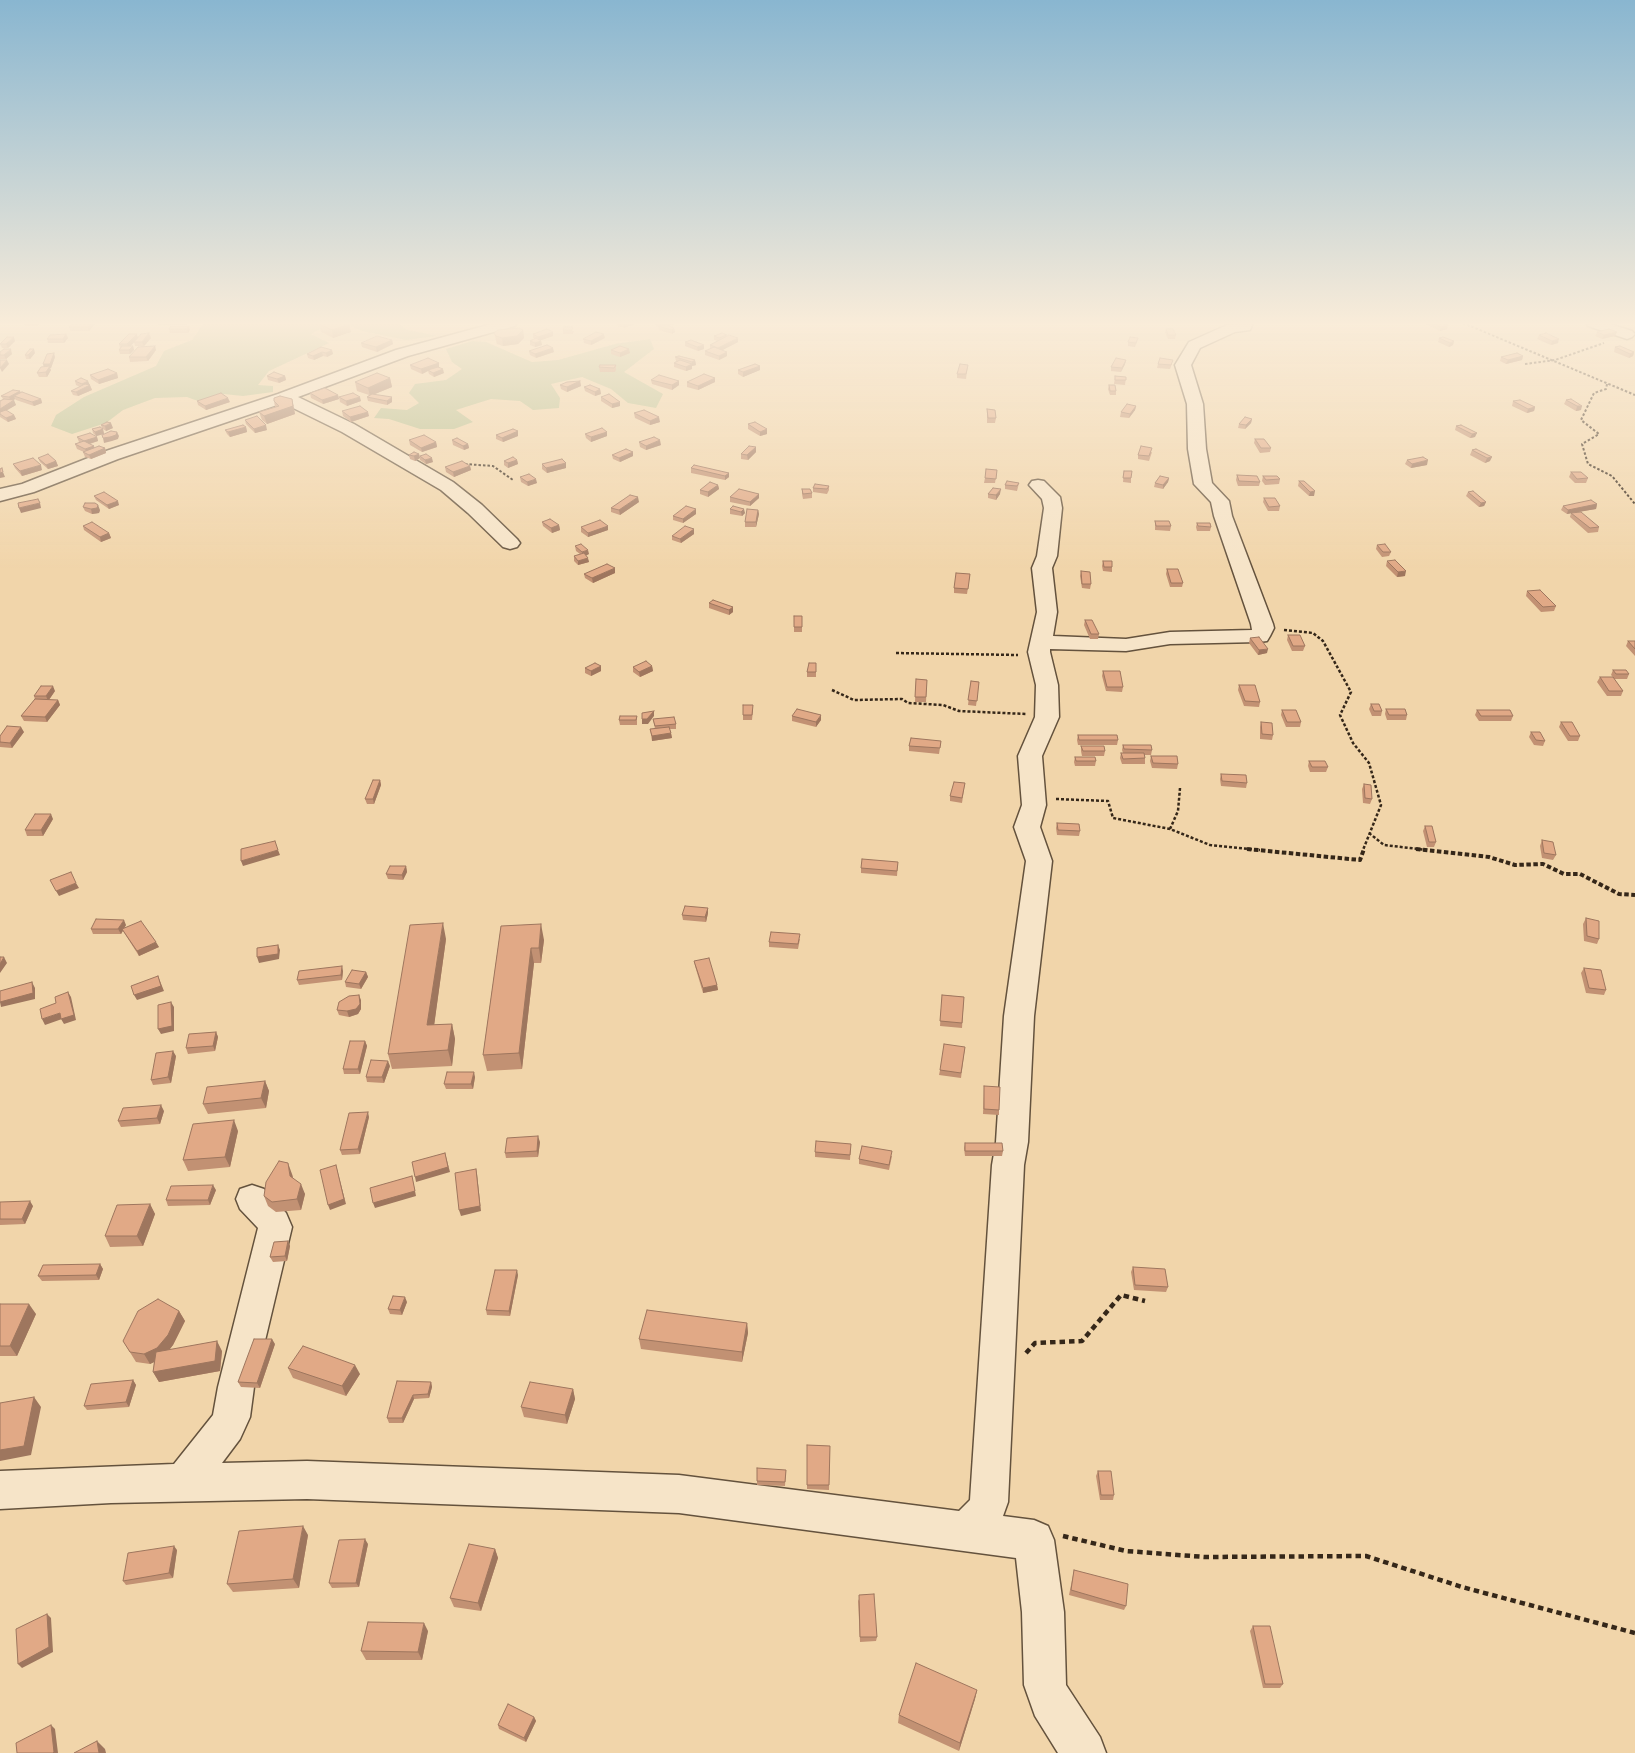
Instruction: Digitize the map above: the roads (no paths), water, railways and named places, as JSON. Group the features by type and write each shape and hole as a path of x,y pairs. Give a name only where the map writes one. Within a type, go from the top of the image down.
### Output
{"street":[{"path":"0,495 28,488 112,455 261,405"},
{"path":"300,405 348,428 426,473 461,496 510,543"},
{"path":"1040,649 1126,645 1170,638 1259,636 1263,628 1222,514 1220,501 1203,484 1197,449 1195,405"},
{"path":"965,1532 985,1512 989,1502 1008,1165 1012,1142 1019,1016 1039,861 1027,831 1034,805 1030,756 1047,717 1047,688 1040,649 1047,612 1042,568 1047,556 1053,508 1051,497 1038,484"},
{"path":"184,1482 227,1426 231,1417 236,1387 275,1227 274,1223 252,1199"},
{"path":"0,1490 111,1484 307,1480 679,1494 1034,1540 1043,1612 1045,1685 1050,1701 1084,1753"}]}
